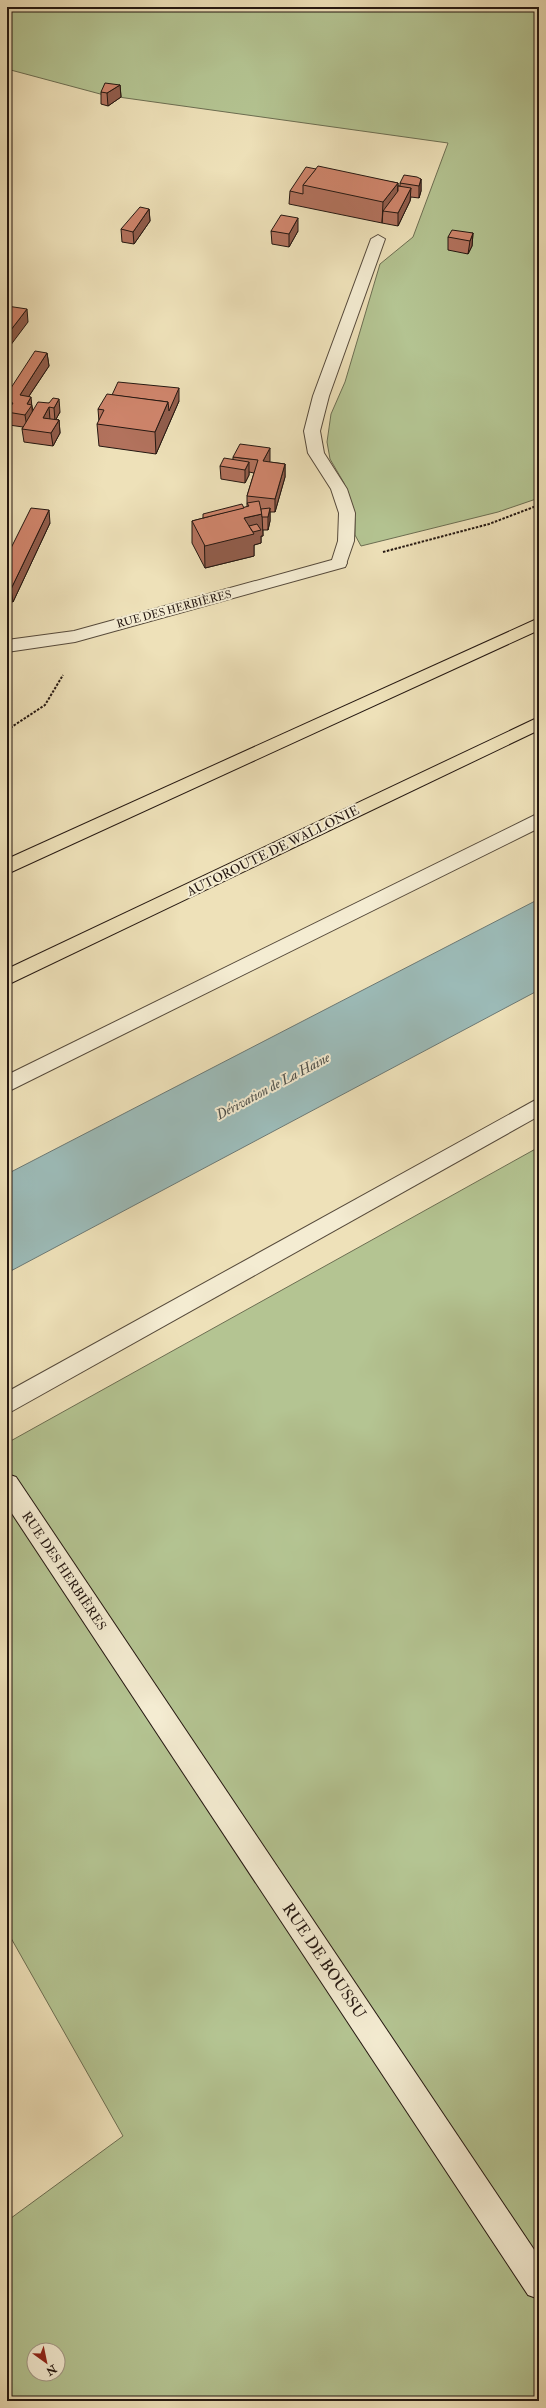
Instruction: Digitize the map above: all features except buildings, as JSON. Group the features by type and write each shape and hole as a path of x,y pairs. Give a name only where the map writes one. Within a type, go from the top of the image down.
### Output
{"highway":[{"path":"7,867 539,623"},
{"name":"AUTOROUTE DE WALLONIE","path":"7,978 539,723"}],"street":[{"path":"339,563 346,541 347,514 339,488 316,453 312,431 321,396 378,239"},
{"name":"RUE DES HERBIÈRES","path":"7,646 75,636 339,563"},
{"path":"7,1084 539,820"},
{"path":"7,1404 539,1106"},
{"name":"RUE DES HERBIÈRES","path":"7,1485 108,1638"},
{"name":"RUE DE BOUSSU","path":"108,1638 539,2284"}],"path":[{"path":"339,563 488,524 539,505"},
{"path":"7,730 45,705 68,666 75,636"}],"green space":[{"path":"7,7 539,7 539,498 498,512 361,546 355,535 355,519 344,483 330,459 327,442 331,414 345,382 380,264 413,237 448,143 104,95 7,69"},
{"path":"539,1147 539,2401 7,2401 7,2221 123,2136 7,1931 7,1443"}],"water":[{"name":"Dérivation de La Haine","path":"539,899 539,990 7,1273 7,1174"}]}
